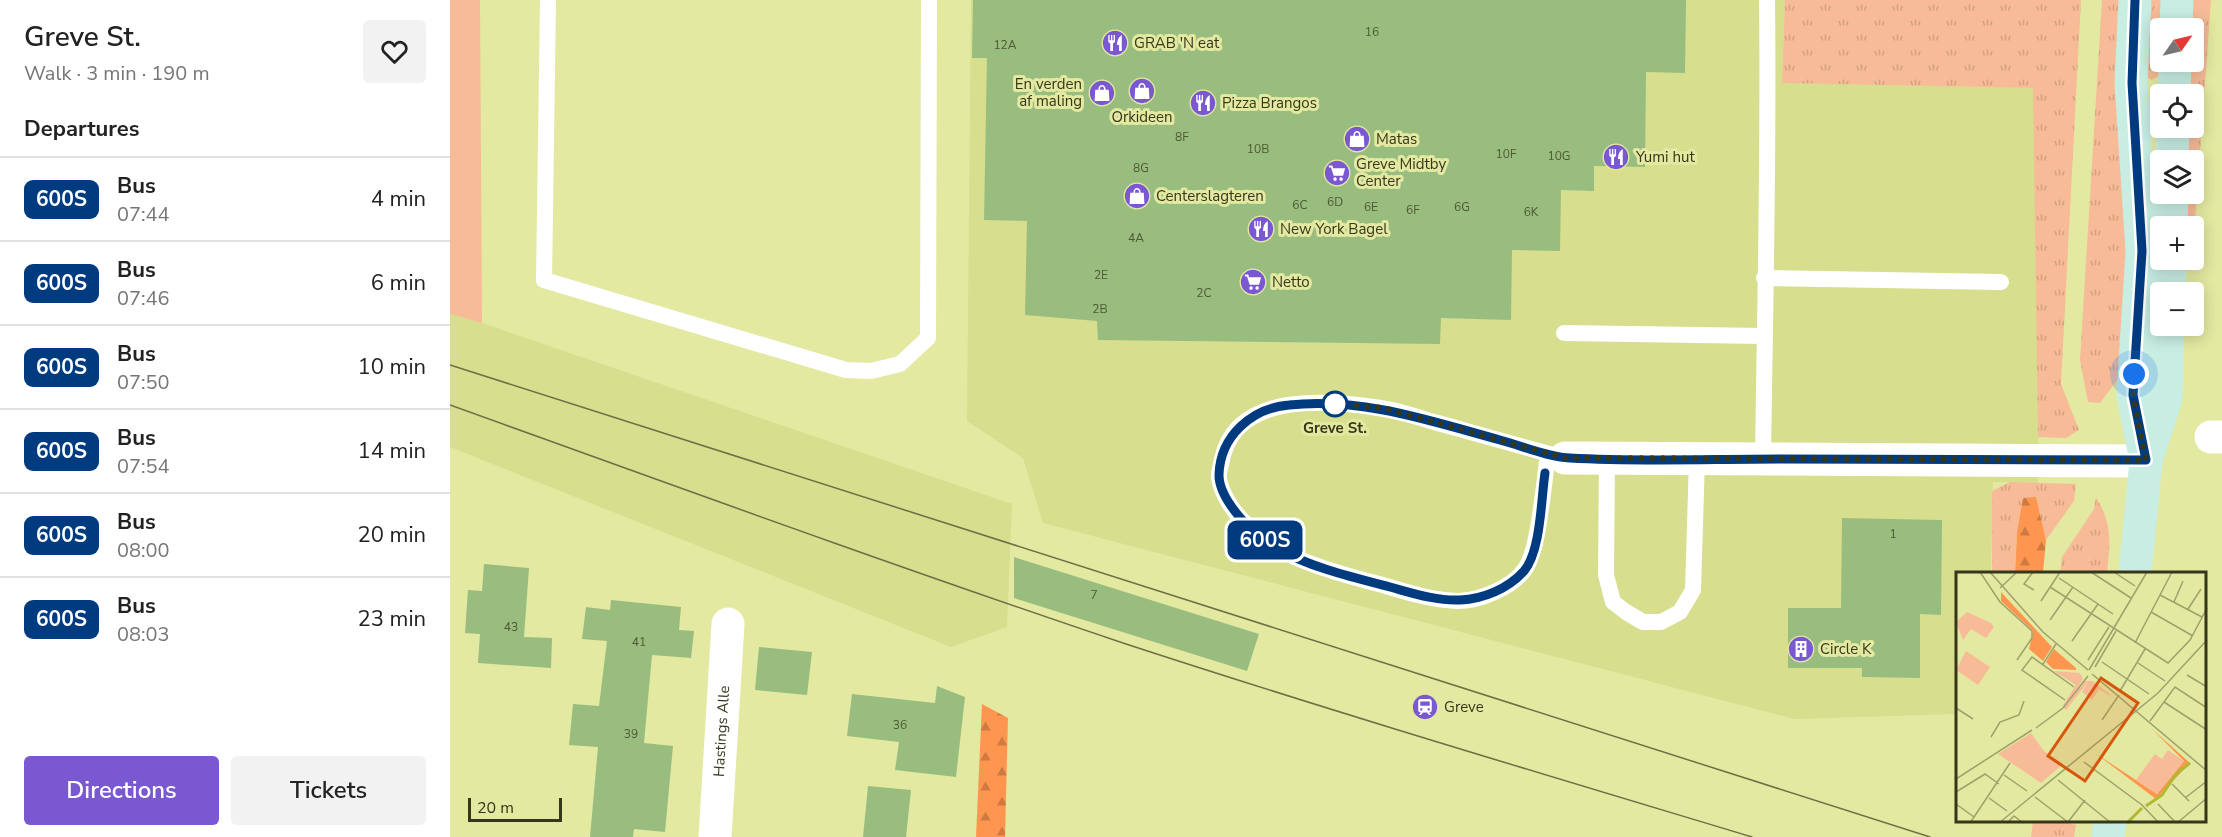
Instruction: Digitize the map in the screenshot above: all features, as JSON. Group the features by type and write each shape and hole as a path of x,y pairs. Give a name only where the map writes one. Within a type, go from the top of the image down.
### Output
{"street":[{"path":"2135,0 2132,83 2142,251 2133,395 2146,460"},
{"path":"2176,18 2177,0"},
{"path":"2135,572 2146,460 2166,398 2168,336"},
{"path":"1556,456 1696,459 2146,460"},
{"name":"Hastings Alle","path":"715,837 728,624"},
{"path":"2108,837 2110,822"}],"lane":[{"path":"548,0 544,280 846,369 871,371 900,364 928,338 929,0"},
{"path":"1763,459 1764,278 1768,159 1767,0"},
{"path":"1764,278 2001,282"},
{"path":"1564,333 1764,336"},
{"path":"1289,404 1337,404 1383,408 1556,456 1534,550 1525,570 1509,584 1484,597 1458,601 1423,596 1326,569 1273,546 1243,521 1226,497 1219,477 1223,455 1232,435 1250,417 1269,408 1289,404"},
{"path":"1607,458 1606,574 1613,602 1643,622 1661,622 1680,612 1693,591 1696,459"}],"shaded area":[{"path":"971,0 1785,0 1782,83 2041,88 2038,483 1993,482 1991,572 1956,572 1956,714 1794,719 1043,523 1023,458 967,421"},
{"path":"450,314 1012,504 1007,627 951,647 450,447"}],"green space":[{"path":"450,0 480,0 482,323 450,314"},
{"path":"1785,0 2081,0 2061,384 2079,430 2066,438 2038,437 2033,88 1782,83"},
{"path":"2102,0 2125,0 2132,229 2125,370 2100,403 2088,402 2080,360"},
{"path":"2147,0 2164,0 2161,18 2150,18 2150,72 2160,72 2160,75 2152,80 2142,76"},
{"path":"2184,0 2211,0 2204,97 2204,84 2182,84 2183,72 2204,72 2204,18 2183,18"},
{"path":"2181,138 2201,138 2200,150 2181,150"},
{"path":"2180,204 2196,204 2195,216 2179,216"},
{"path":"2010,482 2076,484 2074,501 2046,540 2036,497 2017,533 2015,572 1992,572 1992,491"},
{"path":"2036,497 2046,540 2043,572 2015,572 2017,533 2023,498"},
{"path":"2096,498 2108,525 2107,572 2060,572 2062,557 2094,509"},
{"path":"982,704 1008,718 1005,837 976,837"},
{"path":"2033,822 2068,822 2076,825 2074,837 2031,837"}],"building":[{"name":"Greve Midtby Center","path":"973,0 1686,0 1685,73 1646,72 1645,167 1594,166 1594,191 1561,190 1560,251 1512,250 1511,320 1441,318 1440,344 1098,340 1097,321 1025,315 1027,221 984,220 987,58 972,58"},
{"path":"1842,518 1942,520 1941,615 1920,614 1920,678 1862,677 1862,668 1788,668 1788,608 1841,608"},
{"path":"1014,557 1259,634 1247,671 1014,598"},
{"path":"484,564 529,568 524,637 552,638 551,668 478,663 480,634 465,633 468,590 482,591"},
{"path":"611,600 681,607 679,630 694,631 691,658 652,655 644,743 673,746 665,832 634,829 633,837 590,837 598,747 569,745 573,704 599,706 607,641 582,639 586,607 610,610"},
{"path":"759,647 812,652 807,695 755,690"},
{"path":"937,686 965,697 956,777 895,770 899,742 847,736 852,694 935,703"},
{"path":"868,786 911,790 906,837 863,837"}],"tram line":[{"path":"450,365 1930,837"},
{"path":"450,405 1126,644 1752,837"}],"bus line":[{"name":"600S","path":"1545,473 1534,550 1525,570 1509,584 1484,597 1458,601 1423,596 1326,569 1273,546 1243,521 1226,497 1219,477 1223,455 1232,435 1250,417 1269,408 1289,404 1337,404 1383,408 1565,458 2146,460 2133,395 2142,251 2132,83 2135,0"}],"place":[{"name":"GRAB 'N eat","path":"1115,43"},
{"name":"Orkideen","path":"1142,91"},
{"name":"En verden af maling","path":"1102,93"},
{"name":"Pizza Brangos","path":"1203,103"},
{"name":"Matas","path":"1357,139"},
{"name":"Yumi hut","path":"1616,157"},
{"name":"Greve Midtby Center","path":"1337,173"},
{"name":"Centerslagteren","path":"1137,196"},
{"name":"New York Bagel","path":"1261,229"},
{"name":"Netto","path":"1253,282"},
{"name":"Greve St.","path":"1335,404"},
{"name":"Circle K","path":"1801,649"},
{"name":"Greve","path":"1425,707"}],"route":[{"path":"1335,404 1383,408 1565,458 2146,460 2133,395 2134,374"}]}
